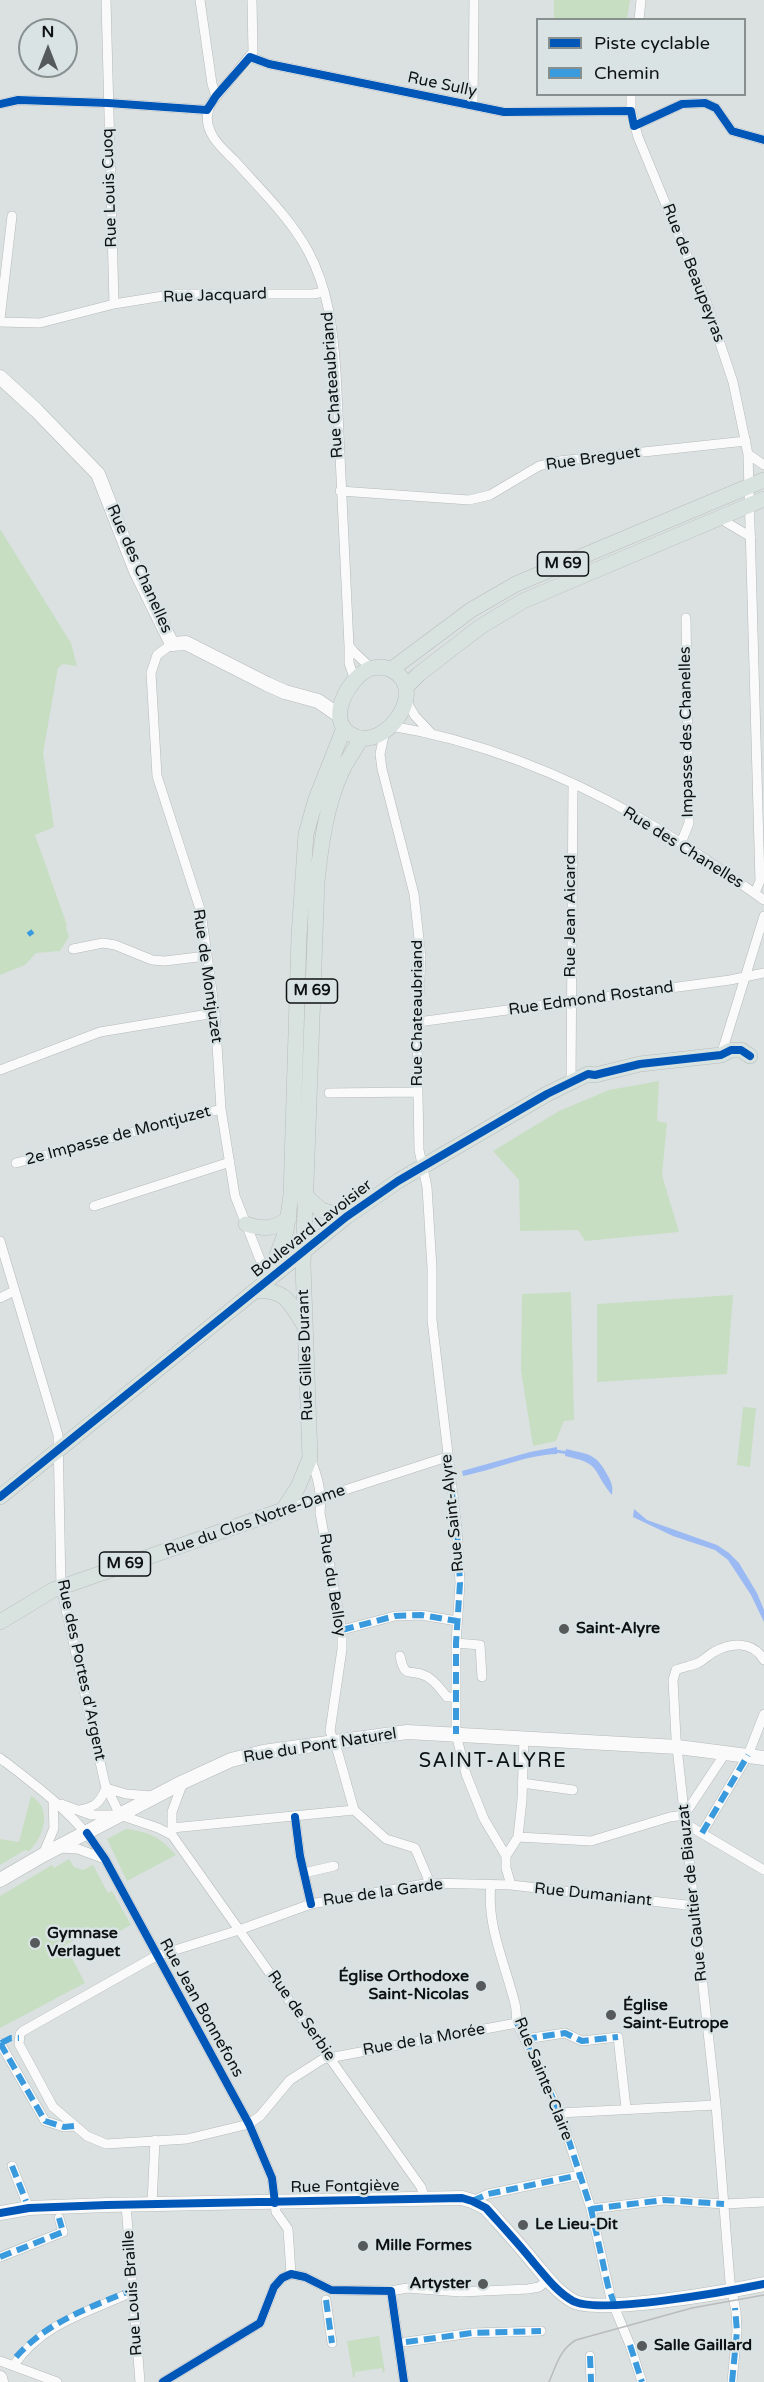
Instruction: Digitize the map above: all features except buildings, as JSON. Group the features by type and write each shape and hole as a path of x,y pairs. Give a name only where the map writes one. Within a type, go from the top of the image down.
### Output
{"main road":[{"name":"M 69","path":"392,669 471,610 516,584 757,483"},
{"name":"M 69","path":"406,694 419,674 480,627 523,601 757,502"},
{"path":"371,668 392,669 402,677 406,694 388,728 365,738 342,722 351,686 371,668"},
{"name":"M 69","path":"268,1280 289,1218 299,936 306,834 342,722"},
{"name":"M 69","path":"304,1251 317,881 322,840 341,772 365,738"},
{"name":"Boulevard Lavoisier","path":"0,1497 346,1217 381,1192 523,1107 571,1083 580,1076 588,1074 595,1075 657,1060 721,1055 730,1060 757,1056"},
{"path":"306,1196 321,1210 346,1217"},
{"path":"246,1224 267,1229 278,1226 289,1218"},
{"name":"Rue Gilles Durant","path":"283,1510 298,1487 310,1458 304,1325 304,1251"},
{"path":"255,1291 273,1291 285,1297 304,1325"},
{"name":"Rue du Clos Notre-Dame","path":"0,1622 61,1587 283,1510"}],"street":[{"name":"Rue Louis Cuoq","path":"105,0 114,304"},
{"path":"200,0 212,84 216,96"},
{"path":"0,104 18,99 207,110 216,96 250,57 253,45 252,0"},
{"path":"473,106 474,0"},
{"path":"639,18 641,0"},
{"name":"Rue Sully","path":"250,57 269,64 504,112 631,111"},
{"name":"Rue de Beaupeyras","path":"631,96 634,126 707,304 734,382 748,454 757,483 757,502 751,537 760,881 755,893"},
{"path":"634,126 682,104 705,103 716,108 732,131 764,140"},
{"name":"Rue Chateaubriand","path":"207,110 208,124 213,138 302,240 324,292 333,335 351,686"},
{"path":"0,321 12,216"},
{"name":"Rue Jacquard","path":"0,321 40,323 114,304 176,294 313,294 324,292"},
{"name":"Rue des Chanelles","path":"0,377 36,410 98,474 136,571 172,644 186,643 285,692 318,701 342,722"},
{"name":"Rue Breguet","path":"340,491 470,500 490,495 539,466 559,461 746,441"},
{"path":"748,454 764,465"},
{"path":"719,518 751,537"},
{"name":"Impasse des Chanelles","path":"681,843 689,823 686,618"},
{"name":"Rue de Montjuzet","path":"172,644 158,655 151,673 155,762 160,790 201,912 215,1013 220,1109 235,1196 268,1280"},
{"path":"350,646 371,668"},
{"path":"318,701 351,686"},
{"path":"406,694 415,716 432,734"},
{"name":"Rue Chateaubriand","path":"388,728 380,754 386,790 414,894 421,957 418,1092 419,1150 422,1167"},
{"name":"Rue des Chanelles","path":"388,728 432,734 499,755 573,784 638,816 764,900"},
{"name":"Rue Chateaubriand","path":"365,738 380,754"},
{"name":"Rue Jean Aicard","path":"571,1083 573,784"},
{"path":"721,1055 764,916"},
{"path":"74,949 103,943 136,951 152,960 165,961 206,956"},
{"name":"Rue Edmond Rostand","path":"418,1022 764,973"},
{"path":"0,1070 100,1032 215,1013"},
{"path":"329,1093 418,1092"},
{"name":"2e Impasse de Montjuzet","path":"16,1163 220,1109"},
{"path":"94,1206 230,1162"},
{"name":"Rue Saint-Alyre","path":"422,1167 427,1186 431,1245 432,1320 458,1540 460,1583 456,1642 456,1734 466,1774 484,1820 506,1856 506,1868 511,1885"},
{"name":"Rue des Portes d'Argent","path":"0,1241 58,1435 61,1587 106,1788 120,1815"},
{"path":"0,1298 14,1291"},
{"name":"Rue du Clos Notre-Dame","path":"283,1510 447,1457"},
{"name":"Rue Gilles Durant","path":"310,1458 322,1498"},
{"name":"Rue du Belloy","path":"322,1498 320,1513 342,1630 342,1649 329,1723 354,1810"},
{"path":"342,1630 394,1616 421,1615 457,1621"},
{"path":"456,1642 480,1645 482,1677"},
{"name":"Rue Gaultier de Biauzat","path":"732,2382 737,2331 673,1680 676,1670 698,1663 715,1651 740,1644 756,1650 764,1660"},
{"path":"400,1656 406,1672 426,1676 447,1697 456,1697"},
{"path":"702,1833 748,1755 764,1714"},
{"name":"Rue du Pont Naturel","path":"0,1880 183,1782 231,1760 263,1752 407,1732 678,1747 764,1758"},
{"path":"506,1856 518,1837 524,1737"},
{"path":"685,1818 726,1752"},
{"path":"0,1758 53,1800 78,1811 91,1815 120,1815 172,1831 354,1810 386,1839 415,1848 430,1883"},
{"path":"172,1831 172,1812 183,1782"},
{"path":"522,1784 573,1790"},
{"path":"78,1811 94,1808 101,1800 106,1788 126,1794 155,1796"},
{"path":"43,1855 54,1828 53,1800"},
{"name":"Rue Jean Bonnefons","path":"53,1800 87,1833 105,1859 249,2124 272,2178 274,2203"},
{"path":"295,1817 311,1904"},
{"path":"518,1837 591,1841 669,1818 685,1818 702,1833 764,1870"},
{"name":"Rue de Serbie","path":"172,1831 239,1930 421,2187 425,2199"},
{"path":"56,1848 78,1849 105,1859"},
{"path":"304,1873 334,1866"},
{"name":"Rue de la Garde","path":"0,2043 10,2038 19,2041 23,2031 156,1956 311,1904 430,1883 491,1885"},
{"name":"Rue Dumaniant","path":"491,1885 511,1885 695,1906"},
{"name":"Rue Sainte-Claire","path":"491,1885 489,1897 494,1928 517,2008 517,2023 560,2113 591,2209 608,2286 642,2382"},
{"name":"Rue de la Morée","path":"249,2124 260,2116 290,2080 323,2059 517,2023"},
{"path":"525,2039 565,2032 582,2041 618,2037 626,2108"},
{"path":"19,2041 52,2107 96,2141 106,2144 187,2139 249,2124"},
{"path":"0,2043 45,2121 64,2127 75,2126"},
{"path":"560,2113 716,2104"},
{"path":"152,2204 155,2140"},
{"path":"12,2166 26,2201"},
{"path":"472,2201 488,2194 580,2175"},
{"name":"Rue Fontgiève","path":"0,2213 28,2208 152,2204 462,2198 472,2201"},
{"path":"591,2209 664,2200 724,2204 764,2202"},
{"path":"472,2201 486,2208 548,2280 575,2302 586,2306 615,2306 764,2284"},
{"path":"274,2203 276,2212 288,2229 291,2274"},
{"name":"Rue Louis Braille","path":"126,2205 130,2292 140,2382"},
{"path":"0,2257 63,2232 59,2218"},
{"path":"163,2382 260,2323 274,2287 282,2278 291,2274 305,2277 331,2290 391,2291 408,2288 461,2292 528,2289 539,2287 548,2280"},
{"path":"391,2291 404,2382"},
{"path":"15,2361 30,2344 57,2326 130,2292"},
{"path":"326,2300 332,2343"},
{"path":"406,2342 472,2333 541,2331"},
{"path":"590,2356 591,2382"},
{"path":"0,2361 15,2361 57,2382"}],"green space":[{"path":"554,0 630,0 627,18 554,18"},
{"path":"0,529 71,643 77,666 63,664 58,668 43,753 54,827 35,835 67,925 69,937 60,951 36,953 25,965 0,975"},
{"path":"659,1081 657,1121 667,1123 662,1175 679,1232 585,1241 578,1230 520,1231 519,1180 493,1151 559,1111 609,1090"},
{"path":"571,1292 574,1420 564,1421 556,1441 533,1446 521,1371 522,1294"},
{"path":"733,1295 727,1374 597,1382 597,1304"},
{"path":"743,1407 756,1408 750,1467 737,1465"},
{"path":"31,1796 38,1801 44,1815 39,1838 29,1851 25,1850 0,1865 0,1839 19,1842"},
{"path":"126,1829 154,1836 176,1855 127,1881 107,1839"},
{"name":"Gymnase Verlaguet","path":"69,1859 74,1867 83,1870 93,1865 108,1893 112,1891 131,1925 103,1940 96,1929 65,1945 85,1983 0,2028 0,1896 52,1865 54,1868"},
{"path":"379,2336 385,2372 383,2373 382,2368 355,2372 355,2377 353,2377 347,2341"}],"water":[{"path":"557,1447 557,1454 533,1457 463,1476 462,1471"},
{"path":"566,1449 592,1456 600,1463 610,1481 612,1495 591,1465 565,1456"},
{"path":"634,1509 647,1520 717,1545 729,1553 739,1563 757,1593 764,1610 764,1622 751,1595 728,1560 715,1550 673,1536 633,1517"}],"waterway":[{"path":"555,1451 569,1453"}],"tram line":[{"path":"549,2382 562,2353 576,2340 692,2308 764,2295"}],"marked path":[{"path":"29,931 32,935"},
{"path":"447,1457 457,1529 460,1583 456,1643 456,1734"},
{"path":"342,1630 395,1616 421,1615 457,1621"},
{"path":"702,1833 748,1755"},
{"path":"517,2023 560,2113 591,2209 608,2286 615,2306"},
{"path":"525,2039 565,2033 582,2041 618,2037"},
{"path":"1,2043 11,2038 19,2038"},
{"path":"0,2043 45,2121 64,2127 75,2126"},
{"path":"12,2166 26,2201"},
{"path":"472,2201 488,2194 580,2175"},
{"path":"591,2209 664,2200 724,2204"},
{"path":"0,2257 63,2232 59,2218"},
{"path":"16,2357 53,2326 127,2292"},
{"path":"326,2300 332,2343"},
{"path":"732,2382 737,2331 735,2308"},
{"path":"406,2342 472,2333 541,2331"},
{"path":"630,2345 642,2382"},
{"path":"590,2356 591,2382"}],"cycle path":[{"path":"0,104 18,100 207,110 216,96 250,57 269,64 504,112 631,111 634,126 682,104 705,103 716,108 732,131 764,140"},
{"path":"0,1497 346,1217 398,1181 547,1094 588,1074 595,1075 640,1064 721,1055 731,1050 741,1050 750,1056"},
{"path":"295,1817 300,1856 311,1904"},
{"path":"87,1833 105,1859 249,2124 272,2178 275,2203"},
{"path":"0,2213 29,2208 107,2205 462,2198 486,2208 552,2284 573,2301 587,2305 636,2304 764,2284"},
{"path":"163,2382 260,2323 274,2287 282,2278 291,2274 305,2277 331,2290 391,2291 404,2382"}],"place":[{"name":"Saint-Alyre","path":"564,1629"},
{"name":"Gymnase Verlaguet","path":"35,1943"},
{"name":"Église Orthodoxe Saint-Nicolas","path":"481,1986"},
{"name":"Église Saint-Eutrope","path":"611,2015"},
{"name":"Le Lieu-Dit","path":"523,2225"},
{"name":"Mille Formes","path":"363,2246"},
{"name":"Artyster","path":"483,2284"},
{"name":"Salle Gaillard","path":"642,2346"}],"district":[{"name":"SAINT-ALYRE","path":"493,1762"}]}
